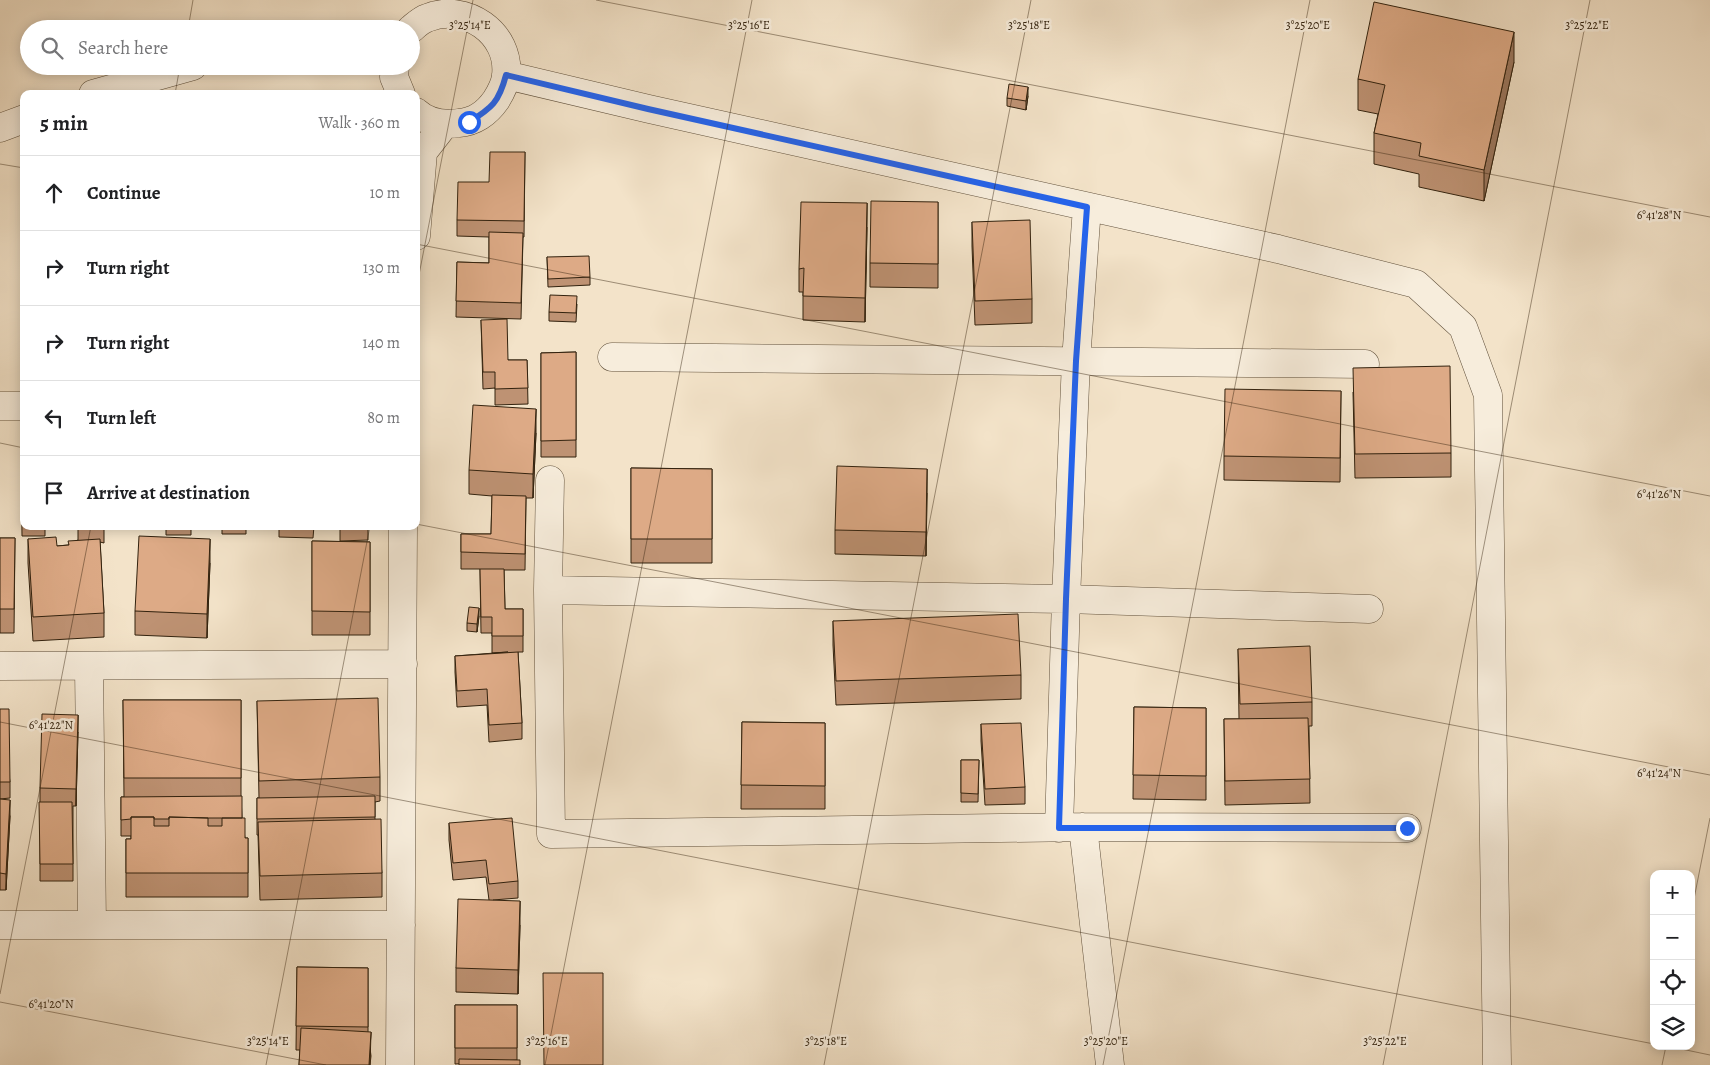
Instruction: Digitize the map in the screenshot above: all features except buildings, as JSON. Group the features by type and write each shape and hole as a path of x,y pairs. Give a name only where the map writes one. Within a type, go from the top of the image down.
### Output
{"street":[{"path":"420,22 426,18 450,13 472,17 492,31 504,52 506,75 503,89 490,109 469,122 444,125 420,116"},
{"path":"107,90 161,75"},
{"path":"394,75 399,90"},
{"path":"506,75 648,109 1278,249 1416,284 1464,327 1488,395 1497,1065"},
{"path":"0,128 20,120"},
{"path":"420,188 423,152 444,125"},
{"path":"1087,207 1076,361 1066,599 1071,828 1110,1065"},
{"path":"612,357 1365,364"},
{"path":"0,406 20,406"},
{"path":"550,480 548,590 551,834 1071,828 1407,828"},
{"path":"400,1065 402,530"},
{"path":"548,590 1066,599 1369,609"},
{"path":"0,666 403,664"},
{"path":"89,666 92,925"},
{"path":"0,926 401,925"}],"route":[{"path":"469,122 490,109 503,89 506,75 648,109 1087,207 1076,361 1059,828 1407,828"}]}
